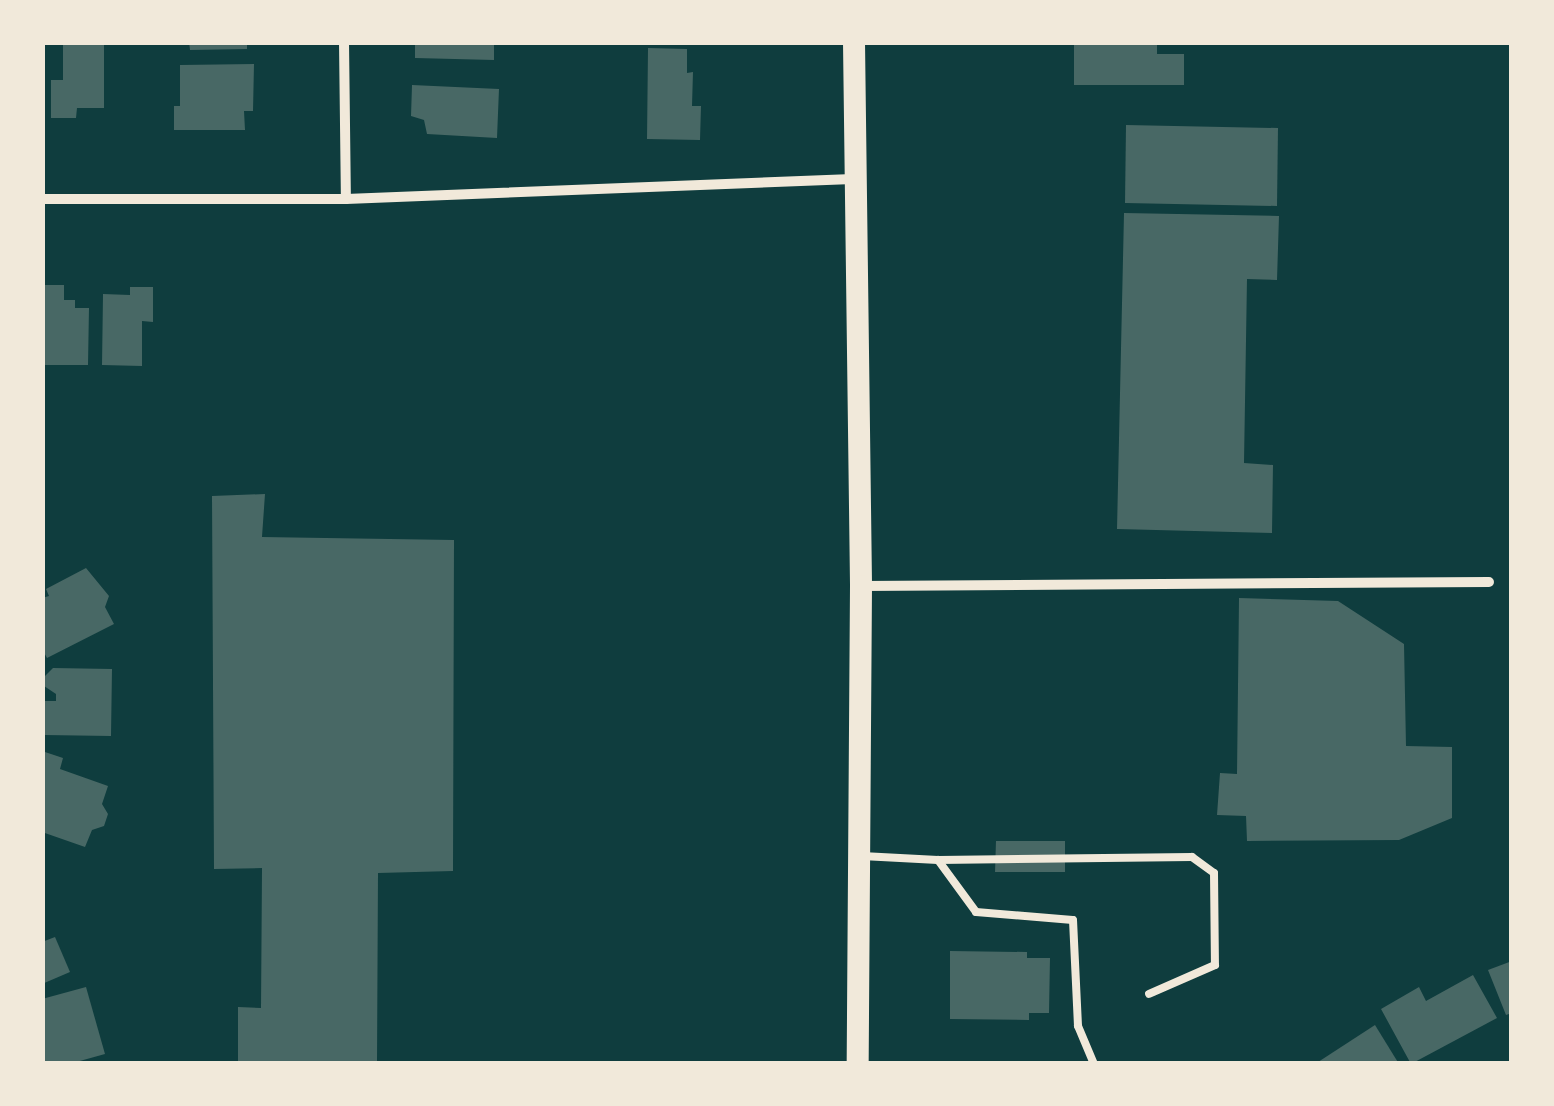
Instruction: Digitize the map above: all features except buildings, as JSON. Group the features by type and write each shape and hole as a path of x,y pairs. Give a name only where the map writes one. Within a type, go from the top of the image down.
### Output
{"main road":[{"path":"854,42 861,586 858,1064"}],"street":[{"path":"344,42 346,199"},
{"path":"42,199 346,199 853,179"},
{"path":"861,586 1489,582"}],"lane":[{"path":"859,856 938,860 1192,857 1214,872 1215,966 1149,994"},
{"path":"938,860 976,912 1073,920 1078,1026 1094,1064"}]}
